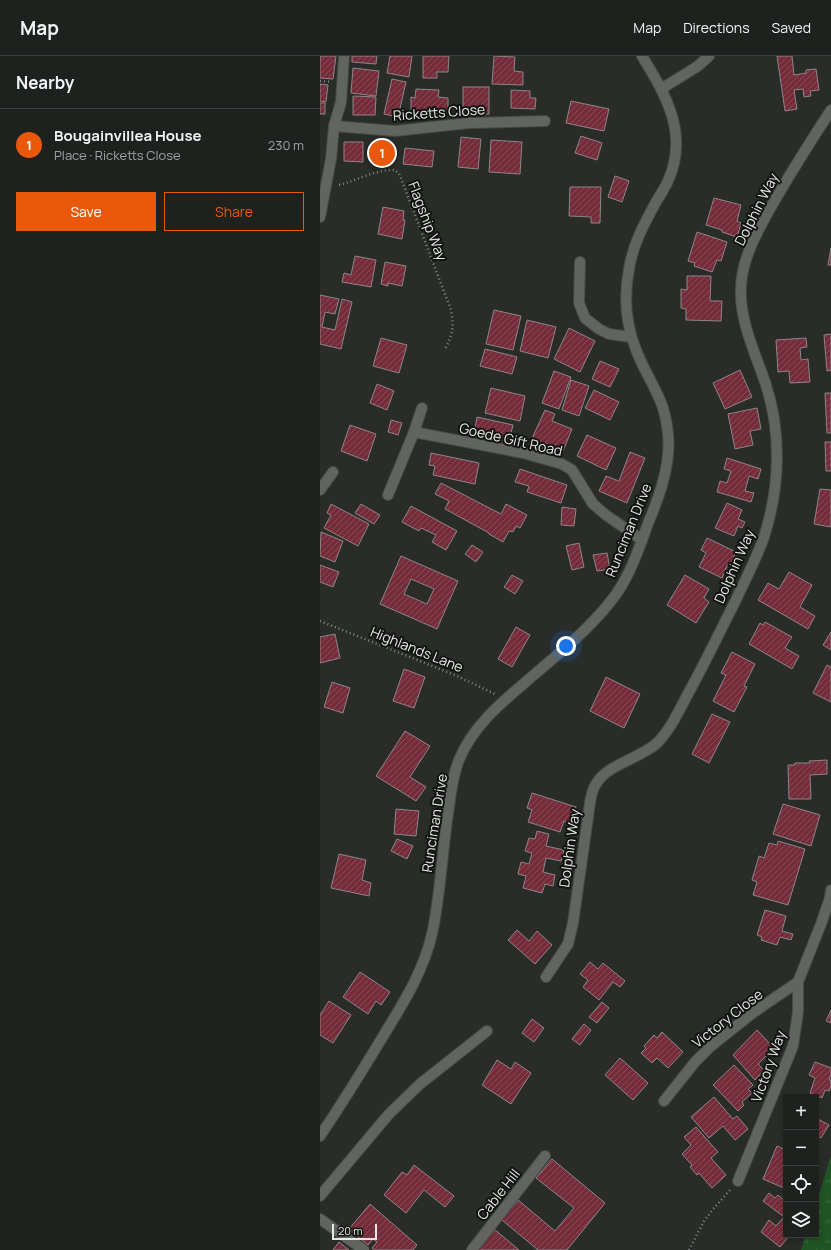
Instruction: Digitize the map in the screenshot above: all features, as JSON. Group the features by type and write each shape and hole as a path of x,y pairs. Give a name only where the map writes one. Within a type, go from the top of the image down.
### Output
{"street":[{"path":"320,217 331,160 334,126 342,102 344,56"},
{"name":"Runciman Drive","path":"320,1136 346,1099 417,978 426,956 432,932 444,835 453,782 458,764 470,740 481,724 505,700 570,643 598,616 618,591 630,569 662,488 668,461 668,436 663,408 642,367 631,337 626,310 628,271 632,253 645,222 668,180 675,153 676,129 674,119 662,89 642,56"},
{"path":"662,89 698,66 709,56"},
{"name":"Dolphin Way","path":"546,977 568,944 573,923 590,803 596,784 602,776 647,750 669,729 705,663 757,555 764,535 774,490 777,452 773,412 746,326 741,289 742,276 749,251 762,225 804,150 831,110"},
{"name":"Ricketts Close","path":"334,126 396,131 469,123 545,122"},
{"path":"580,262 579,303 585,318 599,329 609,334 631,337"},
{"path":"388,495 414,432 422,408"},
{"name":"Goede Gift Road","path":"414,432 523,453 562,464 572,470 593,504 642,540"},
{"path":"320,490 333,472"},
{"name":"Victory Way","path":"738,1181 793,1046 798,1012 798,982 822,924 831,890"},
{"name":"Victory Close","path":"664,1101 695,1062 711,1046 754,1012 798,982"},
{"path":"320,1196 389,1114 420,1084 487,1031"},
{"name":"Cable Hill","path":"472,1250 545,1156"},
{"path":"320,1219 364,1250"}],"path":[{"path":"320,81 330,82"},
{"name":"Flagship Way","path":"326,187 349,182 367,174 380,171 394,170 399,173 451,310 453,331 445,349"},
{"name":"Highlands Lane","path":"320,621 457,676 505,700"},
{"path":"689,1250 704,1221 738,1181"}],"green space":[{"path":"831,1156 831,1250 801,1250 805,1238 819,1238 819,1194"}],"building":[{"path":"321,56 336,56 333,79 320,78"},
{"path":"352,56 377,56 376,64 352,62"},
{"path":"390,56 412,56 409,77 387,73"},
{"path":"423,56 449,56 448,72 437,72 437,78 423,78"},
{"path":"494,56 515,57 514,71 523,72 523,85 492,84"},
{"path":"777,56 792,56 794,75 806,73 806,70 816,69 819,90 810,91 811,96 804,97 803,89 794,90 797,109 785,111"},
{"path":"353,68 379,71 376,96 351,93"},
{"path":"392,79 406,82 398,117 384,114"},
{"path":"320,84 328,85 326,102 320,101"},
{"path":"463,87 489,87 489,114 463,114"},
{"path":"416,89 439,90 438,97 448,98 448,113 438,113 438,118 411,116 411,97 415,98"},
{"path":"511,90 530,91 530,98 536,98 535,109 511,108"},
{"path":"353,96 376,97 375,115 353,115"},
{"path":"571,101 609,109 604,131 566,123"},
{"path":"320,103 325,103 325,114 320,114"},
{"path":"581,136 602,143 597,160 575,153"},
{"path":"461,137 481,139 478,169 458,167"},
{"path":"491,140 522,142 520,174 489,172"},
{"path":"344,142 363,142 363,162 344,161"},
{"path":"373,144 393,146 392,161 372,160"},
{"path":"405,148 434,151 432,167 403,164"},
{"path":"615,176 629,181 622,202 608,197"},
{"path":"570,187 601,187 600,223 591,223 591,217 569,216"},
{"path":"714,198 741,205 737,221 741,223 737,237 706,225"},
{"path":"383,207 404,211 403,220 405,220 402,239 378,234"},
{"path":"697,232 727,242 721,261 717,260 712,272 694,266 695,263 688,261"},
{"path":"831,248 831,265 828,265"},
{"path":"355,256 376,260 371,287 342,282 344,273 351,275"},
{"path":"385,262 406,266 402,286 388,283 388,286 381,284"},
{"path":"687,276 711,276 710,301 722,301 721,321 686,320 686,309 681,308 681,289 687,290"},
{"path":"320,295 339,299 335,314 325,312 322,327 335,330 342,299 352,302 341,349 320,344"},
{"path":"494,310 521,316 513,350 486,344"},
{"path":"527,320 556,327 548,358 520,351"},
{"path":"569,328 595,341 580,372 554,359"},
{"path":"831,334 831,370 827,371 824,335"},
{"path":"381,338 407,345 399,373 373,366"},
{"path":"806,338 807,347 800,348 801,360 808,359 810,382 790,383 789,371 778,372 776,340"},
{"path":"485,349 517,357 512,374 480,366"},
{"path":"600,361 619,369 610,387 592,379"},
{"path":"740,370 752,397 725,409 713,383"},
{"path":"554,371 571,377 559,409 542,403"},
{"path":"571,380 589,386 579,416 562,410"},
{"path":"377,384 394,391 387,410 370,403"},
{"path":"491,388 525,396 520,421 485,413"},
{"path":"594,390 619,402 610,420 585,408"},
{"path":"825,393 831,393 831,433 827,433"},
{"path":"757,408 761,429 750,431 753,445 735,449 728,414"},
{"path":"545,410 555,414 552,421 572,429 563,451 545,443 542,450 529,445"},
{"path":"477,417 513,425 509,442 474,434"},
{"path":"391,420 402,423 398,435 388,432"},
{"path":"350,425 376,434 367,461 341,451"},
{"path":"587,435 616,448 606,470 577,456"},
{"path":"825,442 831,442 831,471 826,471"},
{"path":"630,452 645,458 627,503 599,491 606,476 619,481"},
{"path":"431,453 479,463 475,484 433,475 435,466 429,465"},
{"path":"727,458 761,469 758,479 749,476 745,491 754,493 751,502 717,492 720,481 727,483 731,471 724,469"},
{"path":"520,469 567,485 561,503 527,492 529,486 515,482"},
{"path":"441,483 501,514 506,504 527,515 520,528 516,526 513,532 509,531 503,542 445,509 449,501 435,494"},
{"path":"820,489 831,490 831,527 814,524"},
{"path":"727,503 742,510 738,519 745,522 742,528 738,526 734,536 715,528"},
{"path":"331,504 369,524 358,546 324,528 331,515 327,513"},
{"path":"361,504 380,515 374,524 355,513"},
{"path":"411,506 457,531 446,550 432,542 436,535 421,528 419,531 402,522"},
{"path":"562,507 576,509 574,526 561,525"},
{"path":"321,532 343,541 335,562 320,556"},
{"path":"707,538 736,552 730,565 728,564 722,578 699,567 706,553 701,550"},
{"path":"579,543 584,567 572,570 566,546"},
{"path":"472,545 483,552 476,562 465,554"},
{"path":"607,553 610,569 597,571 593,555"},
{"path":"401,556 458,581 437,629 380,604","holes":["411,579 434,589 427,604 404,594"]},
{"path":"320,565 339,572 333,587 320,582"},
{"path":"789,572 812,585 800,607 815,616 808,629 758,600 768,583 779,589"},
{"path":"512,575 523,581 515,594 504,587"},
{"path":"685,575 709,589 704,598 709,602 696,623 667,605"},
{"path":"765,622 792,637 785,648 799,656 792,669 749,644 760,623 763,625"},
{"path":"516,627 530,635 512,667 498,659"},
{"path":"831,632 831,650 823,645"},
{"path":"335,634 340,658 320,663 320,637"},
{"path":"732,652 755,664 744,686 747,687 734,712 713,701 726,675 721,673"},
{"path":"827,665 831,667 831,702 813,693"},
{"path":"404,669 425,677 414,708 393,701"},
{"path":"606,677 640,694 624,728 590,711"},
{"path":"332,682 350,688 343,713 324,707"},
{"path":"712,714 730,722 709,763 692,754"},
{"path":"405,731 430,746 410,777 426,787 416,801 376,776"},
{"path":"827,760 827,774 810,775 811,799 789,799 788,765 795,765 795,763 810,763 809,761"},
{"path":"532,793 576,807 571,824 564,821 560,832 528,822 532,810 527,808"},
{"path":"783,804 820,815 811,846 773,834"},
{"path":"396,809 419,811 416,836 394,834"},
{"path":"537,831 549,834 546,846 564,850 561,861 546,858 543,872 555,875 553,886 545,884 542,893 523,888 526,876 518,874 521,862 529,864 532,853 525,851 529,838 535,839"},
{"path":"397,839 413,846 407,859 391,851"},
{"path":"778,841 805,849 788,905 753,895 757,882 752,880 759,856 764,858 769,843 777,845"},
{"path":"339,854 366,860 362,880 371,883 369,896 331,888"},
{"path":"765,910 786,916 782,931 793,934 791,940 780,937 777,945 761,940 762,937 757,935"},
{"path":"517,930 529,941 537,931 552,945 535,964 508,940"},
{"path":"590,962 598,969 603,963 625,981 620,987 613,982 599,1000 583,987 588,980 580,974"},
{"path":"360,972 390,992 381,1005 376,1001 368,1014 343,997"},
{"path":"329,1001 351,1015 333,1043 320,1035 320,1015"},
{"path":"602,1002 609,1008 597,1023 589,1017"},
{"path":"831,1010 831,1023 826,1021"},
{"path":"532,1019 544,1028 534,1042 522,1033"},
{"path":"584,1024 591,1030 580,1045 572,1039"},
{"path":"757,1030 774,1048 758,1064 764,1070 755,1080 733,1055"},
{"path":"662,1032 683,1052 668,1068 657,1058 652,1063 641,1053 646,1048 644,1046 654,1035 657,1038"},
{"path":"620,1058 648,1083 633,1100 605,1075"},
{"path":"497,1060 511,1069 515,1062 531,1073 511,1104 482,1085"},
{"path":"815,1062 831,1068 829,1080 831,1080 831,1085 829,1091 825,1090 822,1098 819,1097 819,1094 810,1093 815,1078 809,1075"},
{"path":"734,1065 753,1085 748,1089 752,1093 742,1102 744,1105 738,1111 713,1085"},
{"path":"714,1097 733,1119 737,1116 748,1129 735,1140 723,1126 709,1138 691,1117"},
{"path":"819,1120 829,1125 821,1138 819,1137"},
{"path":"696,1127 718,1152 711,1158 726,1175 712,1188 699,1173 697,1175 690,1167 692,1165 682,1154 691,1145 684,1137"},
{"path":"777,1146 783,1149 783,1188 763,1179"},
{"path":"552,1159 605,1203 567,1250 538,1250 502,1220 518,1200 555,1231 574,1208 536,1178"},
{"path":"414,1165 454,1196 445,1207 424,1190 406,1213 384,1195 402,1172 407,1175"},
{"path":"769,1193 775,1198 778,1195 783,1199 783,1216 763,1201"},
{"path":"370,1204 417,1245 413,1250 374,1250 372,1248 377,1242 373,1239 368,1245 349,1229"},
{"path":"783,1218 783,1238 788,1238 780,1247 761,1232 769,1220 776,1226"},
{"path":"494,1229 519,1250 477,1250"},
{"path":"339,1242 349,1250 333,1250"}],"place":[{"name":"Bougainvillea House","path":"382,153"}]}
